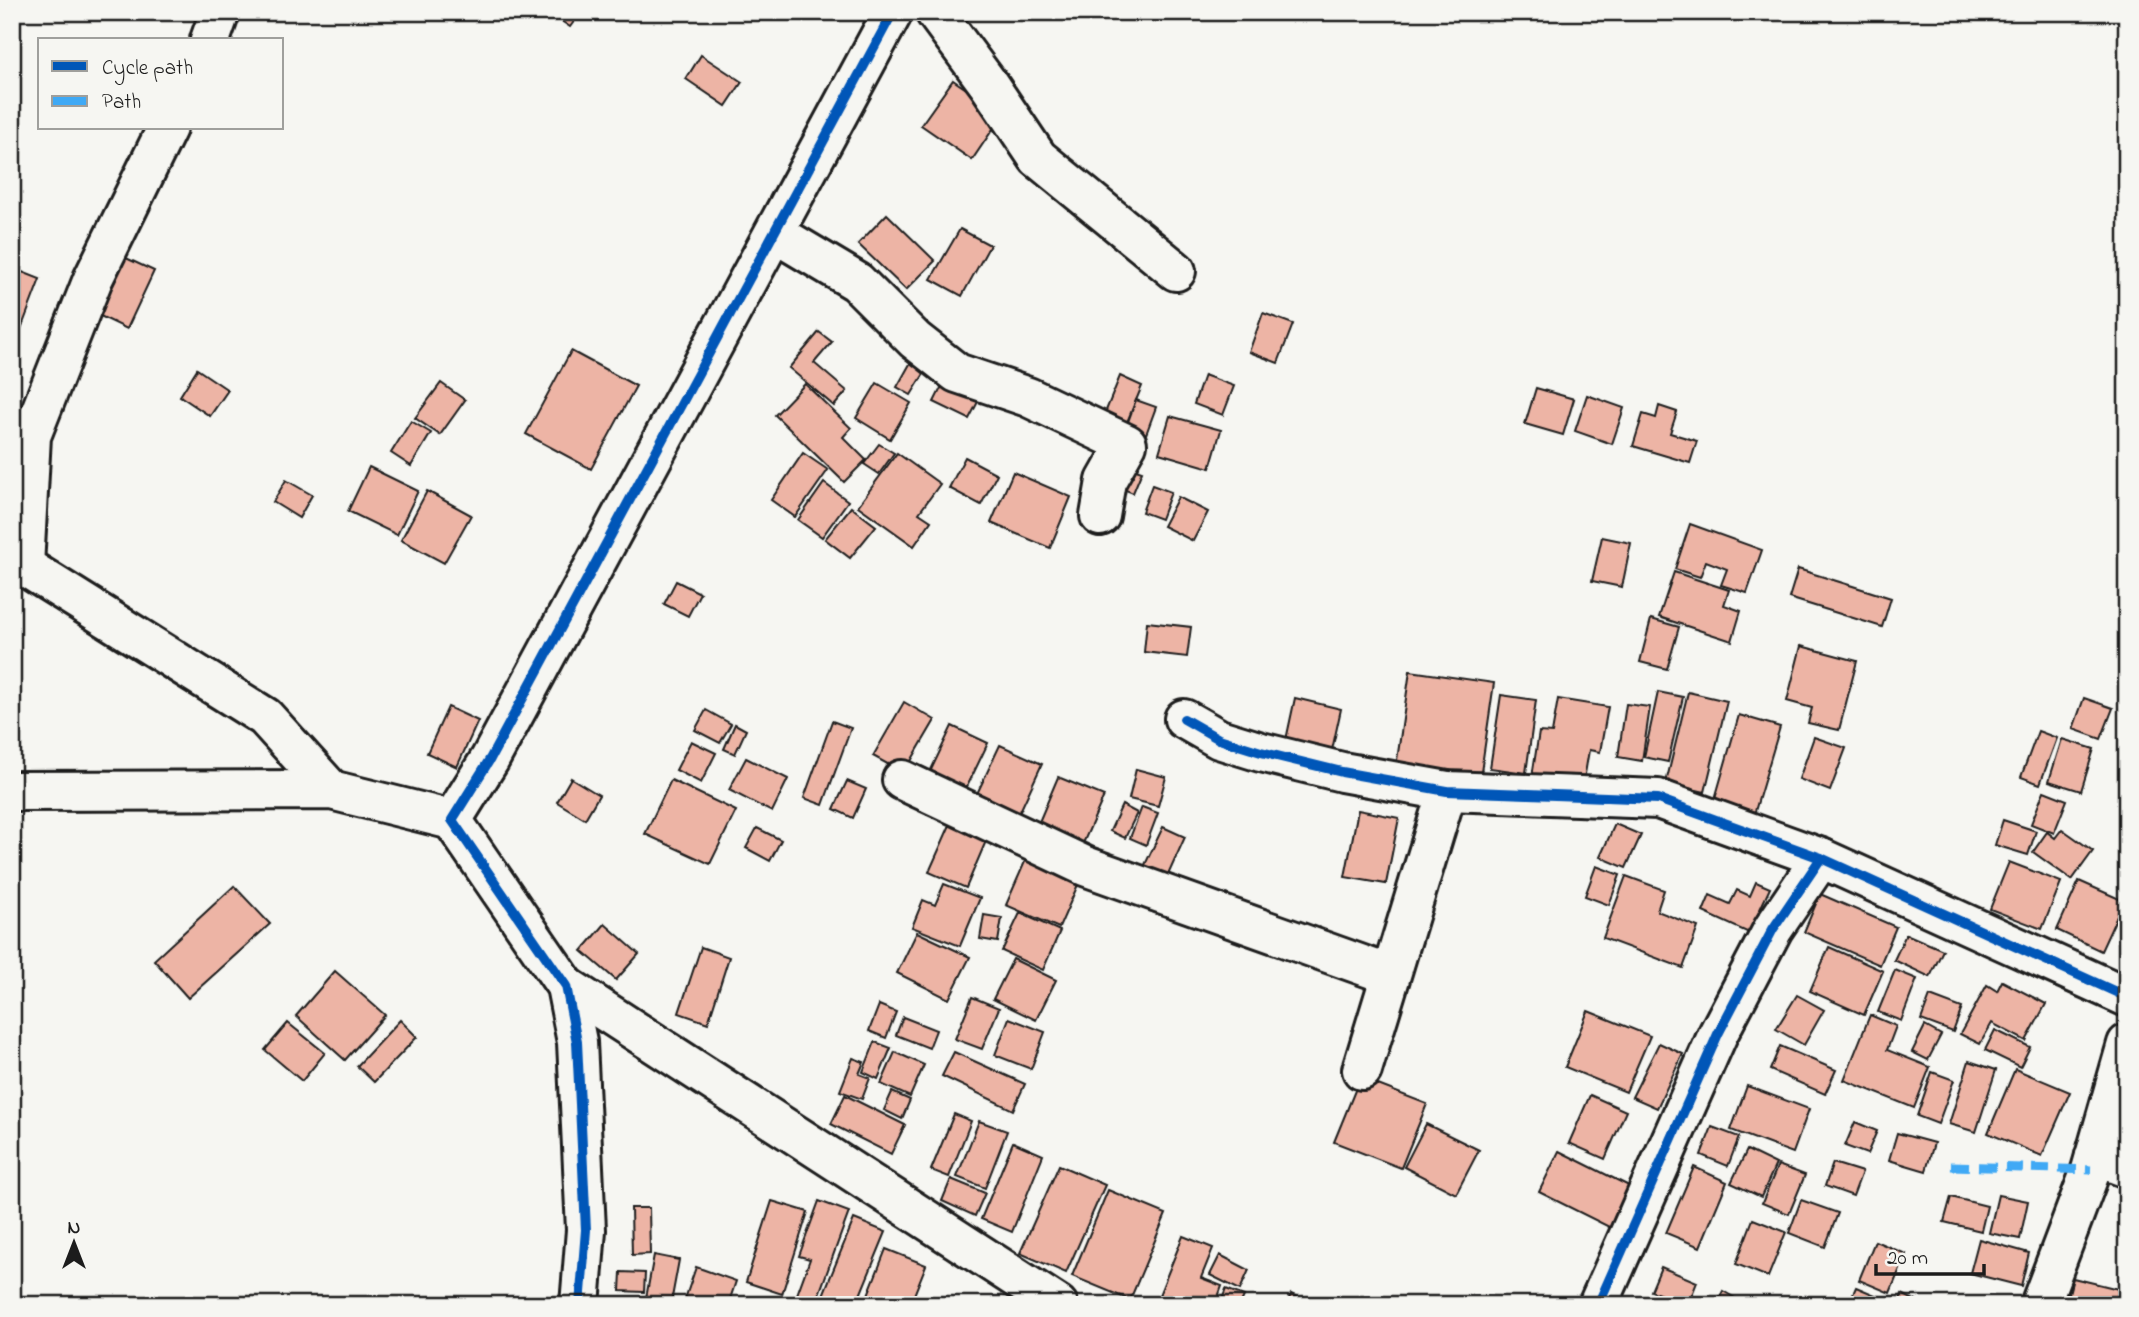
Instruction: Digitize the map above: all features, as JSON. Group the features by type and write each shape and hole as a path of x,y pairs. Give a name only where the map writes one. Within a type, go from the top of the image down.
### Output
{"street":[{"path":"211,38 220,12"},
{"path":"452,820 490,759 894,12"},
{"path":"935,12 1038,158 1176,271"},
{"path":"166,130 93,279 31,436 18,563 265,717 331,790"},
{"path":"775,233 857,282 915,340 957,373 1028,397 1127,443 1106,481 1100,516"},
{"path":"1184,719 1219,739 1261,752 1342,772 1447,791 1658,799 1821,858 2127,997"},
{"path":"902,780 1085,866 1390,975"},
{"path":"12,791 331,790 452,820 566,986 1058,1305"},
{"path":"1362,1070 1447,791"},
{"path":"1598,1305 1718,1034 1773,929 1821,858"},
{"path":"566,986 577,1042 586,1230 580,1305"},
{"path":"2040,1305 2111,1162 2127,1044"}],"building":[{"path":"548,12 581,12 570,27"},
{"path":"701,55 742,82 726,106 686,79"},
{"path":"953,80 1003,114 972,160 921,125"},
{"path":"887,214 935,261 906,290 858,244"},
{"path":"960,229 990,245 962,296 931,279"},
{"path":"126,258 154,271 127,329 98,315"},
{"path":"12,268 40,279 21,329 12,325"},
{"path":"1263,313 1293,324 1278,363 1249,352"},
{"path":"819,332 832,342 814,363 847,391 834,406 789,368"},
{"path":"571,351 636,386 591,469 526,434"},
{"path":"915,355 930,364 911,395 897,387"},
{"path":"197,369 228,390 210,416 180,396"},
{"path":"1204,375 1234,386 1223,415 1194,404"},
{"path":"1120,376 1142,386 1125,427 1103,418"},
{"path":"946,378 981,396 969,419 934,402"},
{"path":"441,383 465,400 440,435 415,418"},
{"path":"877,383 911,403 890,439 856,418"},
{"path":"805,384 851,428 843,437 866,460 844,482 775,415"},
{"path":"1536,388 1574,399 1563,435 1525,424"},
{"path":"1587,395 1624,408 1612,444 1575,431"},
{"path":"1136,400 1156,407 1145,437 1125,430"},
{"path":"1659,406 1677,412 1670,433 1697,441 1690,463 1633,446 1643,414 1656,418"},
{"path":"1170,416 1221,430 1210,468 1159,453"},
{"path":"411,421 431,433 411,466 391,453"},
{"path":"879,444 894,453 879,474 864,464"},
{"path":"803,453 828,470 795,517 771,500"},
{"path":"897,453 940,484 919,513 931,521 914,546 858,506"},
{"path":"965,457 997,474 981,505 949,488"},
{"path":"1124,465 1142,471 1133,493 1116,486"},
{"path":"369,467 418,491 397,535 348,511"},
{"path":"1013,472 1071,497 1050,548 991,523"},
{"path":"286,480 312,495 299,518 273,502"},
{"path":"824,483 848,501 822,537 798,520"},
{"path":"1152,485 1171,492 1161,519 1142,512"},
{"path":"427,491 471,515 444,563 401,540"},
{"path":"1178,497 1208,512 1193,541 1163,526"},
{"path":"851,507 876,526 850,558 825,539"},
{"path":"1690,524 1762,550 1747,593 1721,585 1727,569 1706,561 1700,577 1675,569"},
{"path":"1602,537 1631,543 1622,587 1592,581"},
{"path":"1798,569 1891,598 1882,627 1789,598"},
{"path":"1674,572 1729,590 1724,605 1741,611 1732,641 1659,617"},
{"path":"676,581 700,593 688,616 664,604"},
{"path":"1651,619 1679,627 1667,669 1640,662"},
{"path":"1147,622 1191,627 1187,657 1144,652"},
{"path":"1801,646 1857,661 1839,730 1808,723 1812,708 1787,701"},
{"path":"1410,671 1494,683 1480,779 1396,767"},
{"path":"1658,692 1683,697 1668,762 1644,757"},
{"path":"1688,692 1727,701 1705,792 1666,783"},
{"path":"1501,695 1536,700 1526,773 1490,768"},
{"path":"1295,698 1341,709 1332,750 1286,740"},
{"path":"2084,698 2113,708 2101,739 2073,729"},
{"path":"1558,699 1608,707 1600,752 1589,750 1583,786 1532,777 1539,732 1552,733"},
{"path":"904,702 935,720 904,773 873,756"},
{"path":"1626,704 1650,707 1642,761 1618,757"},
{"path":"448,707 478,721 457,767 427,753"},
{"path":"706,710 731,724 720,743 695,730"},
{"path":"1739,715 1780,727 1753,818 1713,806"},
{"path":"832,721 851,728 823,805 804,798"},
{"path":"735,724 746,730 735,754 724,749"},
{"path":"952,726 988,743 965,791 929,774"},
{"path":"2038,731 2057,738 2040,784 2021,777"},
{"path":"1814,737 1846,748 1830,791 1799,779"},
{"path":"2062,739 2094,749 2081,791 2049,781"},
{"path":"691,741 716,753 701,783 676,770"},
{"path":"1000,745 1042,764 1016,820 974,800"},
{"path":"746,758 788,779 772,812 729,790"},
{"path":"1136,769 1166,777 1158,806 1129,799"},
{"path":"1058,777 1104,796 1081,848 1036,829"},
{"path":"571,778 599,795 585,819 557,802"},
{"path":"671,780 736,811 710,864 645,834"},
{"path":"847,781 866,789 853,818 834,809"},
{"path":"2044,791 2067,800 2054,833 2031,824"},
{"path":"1122,805 1137,813 1125,838 1110,831"},
{"path":"1142,807 1158,813 1146,845 1130,838"},
{"path":"1358,810 1399,818 1386,884 1345,877"},
{"path":"953,818 989,834 966,888 929,872"},
{"path":"2003,820 2036,831 2028,855 1995,845"},
{"path":"1615,824 1641,835 1626,868 1600,857"},
{"path":"1163,827 1185,837 1164,884 1141,873"},
{"path":"757,828 781,840 770,861 746,848"},
{"path":"2062,829 2093,851 2072,880 2033,852 2047,832 2055,838"},
{"path":"1027,857 1080,880 1059,928 1006,905"},
{"path":"2009,862 2061,882 2042,929 1990,909"},
{"path":"1596,866 1620,875 1609,905 1585,896"},
{"path":"1626,876 1664,890 1657,911 1698,927 1683,968 1603,938"},
{"path":"2079,881 2124,901 2101,951 2057,930"},
{"path":"1756,882 1770,888 1749,933 1703,912 1710,895 1730,904 1737,890 1750,896"},
{"path":"944,884 980,898 960,946 912,927 923,900 935,905"},
{"path":"234,886 270,924 188,998 154,960"},
{"path":"1820,894 1896,927 1880,965 1804,932"},
{"path":"1020,913 1060,931 1043,970 1002,951"},
{"path":"984,915 1002,918 998,942 980,939"},
{"path":"605,924 639,954 616,980 582,951"},
{"path":"917,932 970,957 949,999 897,973"},
{"path":"1906,934 1943,950 1930,977 1894,960"},
{"path":"701,947 729,957 708,1023 679,1013"},
{"path":"1829,947 1883,971 1864,1015 1810,991"},
{"path":"1013,959 1056,980 1036,1020 993,999"},
{"path":"1895,970 1917,979 1901,1021 1878,1012"},
{"path":"335,971 385,1015 345,1060 296,1016"},
{"path":"2002,981 2046,1004 2026,1041 1992,1023 1980,1044 1960,1034 1987,985 1997,991"},
{"path":"1797,995 1824,1010 1804,1045 1776,1029"},
{"path":"1930,996 1962,1008 1953,1032 1921,1020"},
{"path":"972,997 999,1008 982,1049 955,1039"},
{"path":"879,1005 896,1012 886,1038 869,1031"},
{"path":"1588,1011 1650,1036 1626,1092 1565,1067"},
{"path":"1870,1015 1896,1026 1887,1050 1930,1067 1914,1108 1844,1080"},
{"path":"903,1017 936,1030 929,1048 896,1035"},
{"path":"1009,1018 1045,1032 1031,1069 995,1055"},
{"path":"400,1020 417,1037 374,1082 357,1066"},
{"path":"288,1023 325,1053 302,1081 265,1050"},
{"path":"1925,1026 1941,1035 1928,1060 1912,1052"},
{"path":"1995,1030 2030,1047 2020,1067 1985,1050"},
{"path":"875,1042 891,1048 878,1079 863,1072"},
{"path":"1659,1043 1683,1054 1657,1108 1632,1097"},
{"path":"1780,1046 1836,1070 1825,1094 1770,1070"},
{"path":"895,1052 924,1065 910,1097 881,1084"},
{"path":"954,1052 1025,1084 1013,1110 942,1076"},
{"path":"853,1058 864,1062 859,1074 870,1078 862,1099 840,1091"},
{"path":"1969,1061 1996,1070 1976,1132 1949,1124"},
{"path":"2015,1069 2070,1092 2042,1156 1988,1133"},
{"path":"1932,1072 1954,1080 1938,1124 1917,1116"},
{"path":"1360,1078 1427,1104 1401,1168 1334,1142"},
{"path":"1747,1086 1809,1109 1793,1153 1731,1130"},
{"path":"892,1092 910,1100 902,1119 884,1110"},
{"path":"845,1095 905,1125 891,1154 831,1124"},
{"path":"1590,1095 1626,1111 1605,1159 1569,1143"},
{"path":"954,1114 971,1121 949,1177 931,1170"},
{"path":"979,1121 1007,1131 985,1188 957,1177"},
{"path":"1855,1122 1877,1131 1867,1154 1845,1146"},
{"path":"1426,1124 1479,1150 1456,1194 1404,1167"},
{"path":"1712,1127 1739,1137 1728,1166 1701,1155"},
{"path":"1897,1133 1934,1143 1926,1171 1889,1160"},
{"path":"1013,1142 1043,1155 1012,1232 981,1219"},
{"path":"1747,1150 1776,1164 1761,1197 1731,1183"},
{"path":"1559,1151 1633,1188 1613,1229 1539,1192"},
{"path":"1833,1163 1862,1172 1853,1196 1825,1186"},
{"path":"1059,1165 1105,1185 1066,1273 1020,1253"},
{"path":"1778,1165 1805,1175 1789,1214 1762,1203"},
{"path":"1694,1167 1727,1182 1700,1247 1666,1233"},
{"path":"951,1179 985,1193 975,1216 942,1201"},
{"path":"1108,1190 1166,1214 1130,1300 1072,1276"},
{"path":"1998,1195 2028,1201 2020,1239 1989,1233"},
{"path":"1951,1197 1987,1206 1981,1231 1944,1222"},
{"path":"1801,1200 1838,1213 1825,1247 1789,1233"},
{"path":"772,1201 808,1212 782,1294 746,1282"},
{"path":"819,1201 849,1212 815,1305 806,1305 795,1300 810,1259 799,1256"},
{"path":"631,1208 649,1208 650,1254 632,1255"},
{"path":"854,1219 886,1232 856,1305 819,1305"},
{"path":"1753,1219 1786,1232 1768,1277 1736,1264"},
{"path":"1183,1236 1213,1248 1201,1278 1222,1286 1215,1305 1155,1305"},
{"path":"1979,1239 2029,1253 2021,1286 1970,1273"},
{"path":"1875,1241 1906,1254 1890,1293 1859,1280"},
{"path":"2127,1248 2127,1267 2121,1265"},
{"path":"886,1249 926,1265 910,1305 864,1305"},
{"path":"654,1255 679,1260 671,1303 646,1298"},
{"path":"1220,1255 1249,1270 1240,1290 1210,1275"},
{"path":"696,1267 736,1281 728,1305 683,1305"},
{"path":"1661,1267 1697,1282 1688,1305 1651,1291"},
{"path":"621,1272 645,1273 644,1292 620,1291"},
{"path":"2073,1278 2127,1291 2127,1305 2066,1305"},
{"path":"1856,1287 1880,1297 1877,1305 1848,1305"},
{"path":"1226,1289 1244,1296 1240,1305 1220,1305"},
{"path":"1723,1291 1747,1305 1716,1305"},
{"path":"1291,1294 1313,1305 1286,1305"},
{"path":"1902,1294 1920,1303 1919,1305 1898,1305"}],"marked path":[{"path":"1951,1166 2091,1170"}],"cycle path":[{"path":"580,1305 586,1230 577,1042 566,986 452,820 490,759 893,12"},
{"path":"1184,719 1219,739 1261,752 1342,772 1447,791 1658,799 1821,858"},
{"path":"1598,1305 1718,1034 1773,929 1821,858 2127,997"}]}
